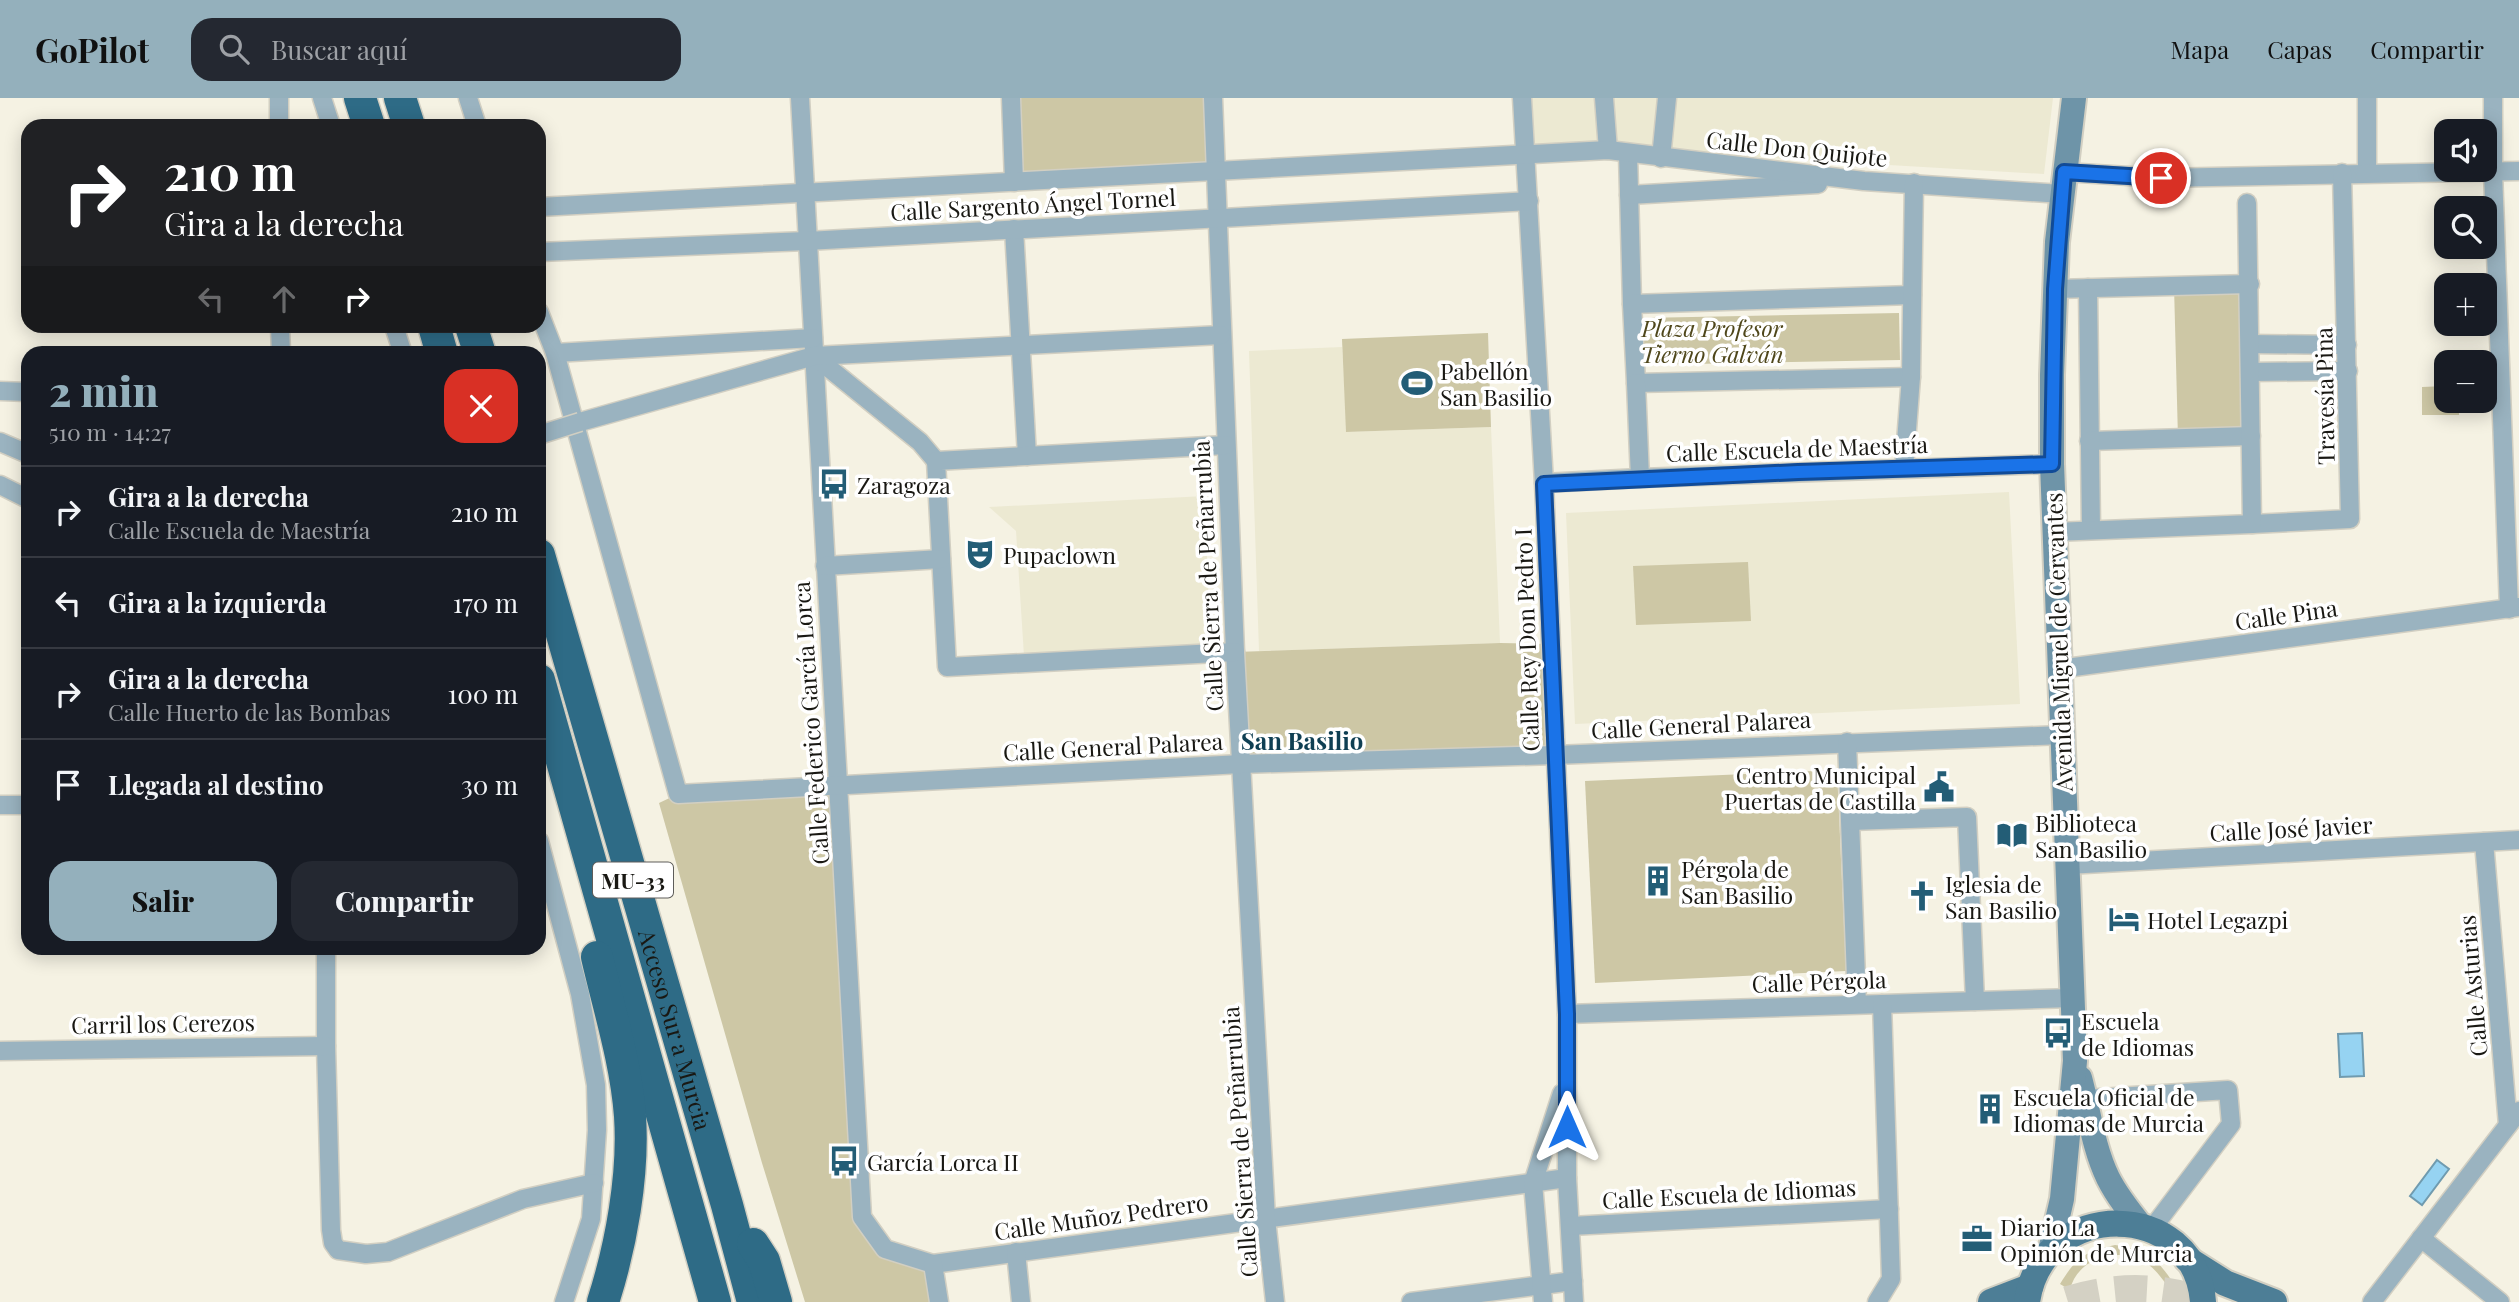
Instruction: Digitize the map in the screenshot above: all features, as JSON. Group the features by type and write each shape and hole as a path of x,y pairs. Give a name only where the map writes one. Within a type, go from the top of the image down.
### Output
{"highway":[{"path":"360,98 367,119"},
{"path":"400,98 407,119"},
{"name":"Acceso Sur a Murcia","path":"546,579 753,1302"},
{"name":"Acceso Sur a Murcia","path":"546,705 715,1302"},
{"path":"546,727 614,1030 630,1118 624,1214 603,1302"},
{"path":"727,1205 764,1261 776,1302"}],"main road":[{"name":"Avenida Miguel de Cervantes","path":"2050,1251 2062,1199 2075,1061 2052,464 2055,289 2063,183 2074,98"},
{"name":"Avenida Miguel de Cervantes","path":"2075,1061 2096,1145 2107,1175 2115,1191 2147,1228"},
{"path":"1991,1302 2028,1294 2038,1268 2050,1251 2072,1233 2092,1225 2114,1222 2147,1228 2172,1243 2186,1258 2225,1283 2274,1302"},
{"path":"2186,1258 2199,1283 2203,1302"}],"street":[{"path":"279,98 279,119"},
{"path":"322,98 329,119"},
{"path":"468,98 475,119"},
{"name":"Calle Federico García Lorca","path":"800,98 862,1217 886,1249 933,1264"},
{"path":"1011,98 1014,182"},
{"name":"Calle Sierra de Peñarrubia","path":"1213,98 1234,652 1266,1219 1275,1302"},
{"name":"Calle Rey Don Pedro I","path":"1522,98 1544,484 1567,1014 1567,1178 1574,1302"},
{"path":"1604,98 1608,150"},
{"path":"1661,158 1667,98"},
{"path":"2367,98 2367,173"},
{"path":"2493,98 2493,119"},
{"name":"Calle Don Quijote","path":"1527,155 1608,150 1864,181 1914,183 2063,183 2161,178 2434,172"},
{"path":"1628,153 1640,478"},
{"name":"Calle Sargento Ángel Tornel","path":"546,206 1527,155"},
{"name":"Calle Don Quijote","path":"2497,172 2519,171"},
{"name":"Travesía Pina","path":"2252,524 2350,519 2342,173"},
{"path":"1629,195 1864,181"},
{"path":"2493,182 2514,608"},
{"path":"1904,468 1911,377 1914,183"},
{"name":"Calle Sargento Ángel Tornel","path":"546,252 807,241 1529,201"},
{"path":"2054,532 2252,524 2247,203"},
{"path":"1014,229 1027,456"},
{"path":"2055,289 2250,284"},
{"path":"2088,288 2091,530"},
{"path":"1632,304 1912,295"},
{"path":"546,330 555,353 1022,345 1221,335"},
{"path":"2250,344 2347,345"},
{"path":"546,433 813,347"},
{"path":"813,347 920,442 936,461 947,667 1234,652"},
{"name":"Calle General Palarea","path":"555,353 678,794 1241,764 2062,735"},
{"path":"2251,372 2348,371"},
{"path":"1636,383 1911,377"},
{"path":"0,391 21,392"},
{"path":"2090,441 2251,436"},
{"path":"0,442 21,451"},
{"path":"936,461 1226,445"},
{"name":"Calle Escuela de Maestría","path":"1544,484 1640,478 2052,464"},
{"path":"0,485 21,496"},
{"path":"825,566 941,559"},
{"name":"Calle Pina","path":"2059,669 2514,608"},
{"path":"1847,742 1857,1004"},
{"path":"0,805 21,805"},
{"path":"1851,821 1967,817 1975,1001"},
{"name":"Calle José Javier","path":"2067,865 2519,840"},
{"name":"Calle Asturias","path":"2372,1302 2513,1118 2484,842"},
{"path":"546,867 580,994 589,1037 597,1108 591,1219 564,1302"},
{"path":"326,955 331,1230 333,1243 338,1250 366,1254 387,1252 523,1199 594,1183"},
{"name":"Calle Pérgola","path":"1567,1014 2072,998"},
{"path":"1877,1302 1891,1279 1882,1004"},
{"name":"Carril los Cerezos","path":"0,1051 326,1046"},
{"name":"Calle Rey Don Pedro I","path":"1542,1293 1533,1183 1567,1076"},
{"path":"2085,1099 2228,1090 2231,1124 2147,1228"},
{"name":"Calle Muñoz Pedrero","path":"933,1264 1567,1178"},
{"name":"Calle Escuela de Idiomas","path":"1571,1226 1889,1209"},
{"path":"2421,1238 2500,1302"},
{"path":"1016,1252 1021,1302"},
{"path":"933,1264 939,1302"},
{"path":"1411,1302 1542,1293 1573,1281"}],"shaded area":[{"path":"1528,98 2053,98 2044,174 1531,144"},
{"path":"1342,347 1347,432 1491,427 1500,643 1259,651 1249,351"},
{"path":"2009,492 2020,704 1575,724 1566,513"},
{"path":"1205,496 1210,647 1024,656 1016,531 989,507"}],"green space":[{"path":"1011,98 1213,98 1214,171 1014,182"},
{"path":"2250,284 2251,436 2178,439 2174,286"},
{"name":"Plaza Profesor Tierno Galván","path":"1899,313 1900,360 1643,365 1642,318"},
{"name":"Pabellón San Basilio","path":"1488,333 1491,427 1346,432 1342,339"},
{"path":"2434,386 2434,413 2459,415 2422,415 2422,387"},
{"path":"1748,562 1751,621 1636,625 1633,566"},
{"path":"1500,643 1551,644 1555,755 1241,764 1235,652"},
{"path":"1837,770 1846,971 1595,983 1585,781"},
{"path":"839,785 862,1217 886,1249 933,1264 939,1302 805,1302 762,1163 659,803 678,794"},
{"path":"2115,1245 2149,1255 2172,1281 2166,1284 2142,1260 2116,1255 2087,1265 2079,1272 2070,1290 2060,1284 2082,1257"}],"water":[{"path":"2362,1033 2364,1076 2340,1077 2338,1034"},
{"path":"2437,1160 2449,1169 2422,1205 2410,1196"}],"tunnel":[{"path":"2068,1302 2101,1294 2134,1291 2168,1294 2201,1302"}],"place":[{"name":"Pabellón San Basilio","path":"1417,383"},
{"name":"Zaragoza","path":"834,484"},
{"name":"Pupaclown","path":"980,554"},
{"name":"Centro Municipal Puertas de Castilla","path":"1939,787"},
{"name":"Biblioteca San Basilio","path":"2012,835"},
{"name":"Pérgola de San Basilio","path":"1658,881"},
{"name":"Iglesia de San Basilio","path":"1922,896"},
{"name":"Hotel Legazpi","path":"2124,919"},
{"name":"Escuela de Idiomas","path":"2058,1033"},
{"name":"Escuela Oficial de Idiomas de Murcia","path":"1990,1109"},
{"name":"García Lorca II","path":"844,1161"},
{"name":"Diario La Opinión de Murcia","path":"1977,1239"}],"district":[{"name":"San Basilio","path":"1302,740"}],"route":[{"path":"1567,1127 1567,1014 1544,484 1640,478 2052,464 2055,289 2064,172 2161,178"}]}
